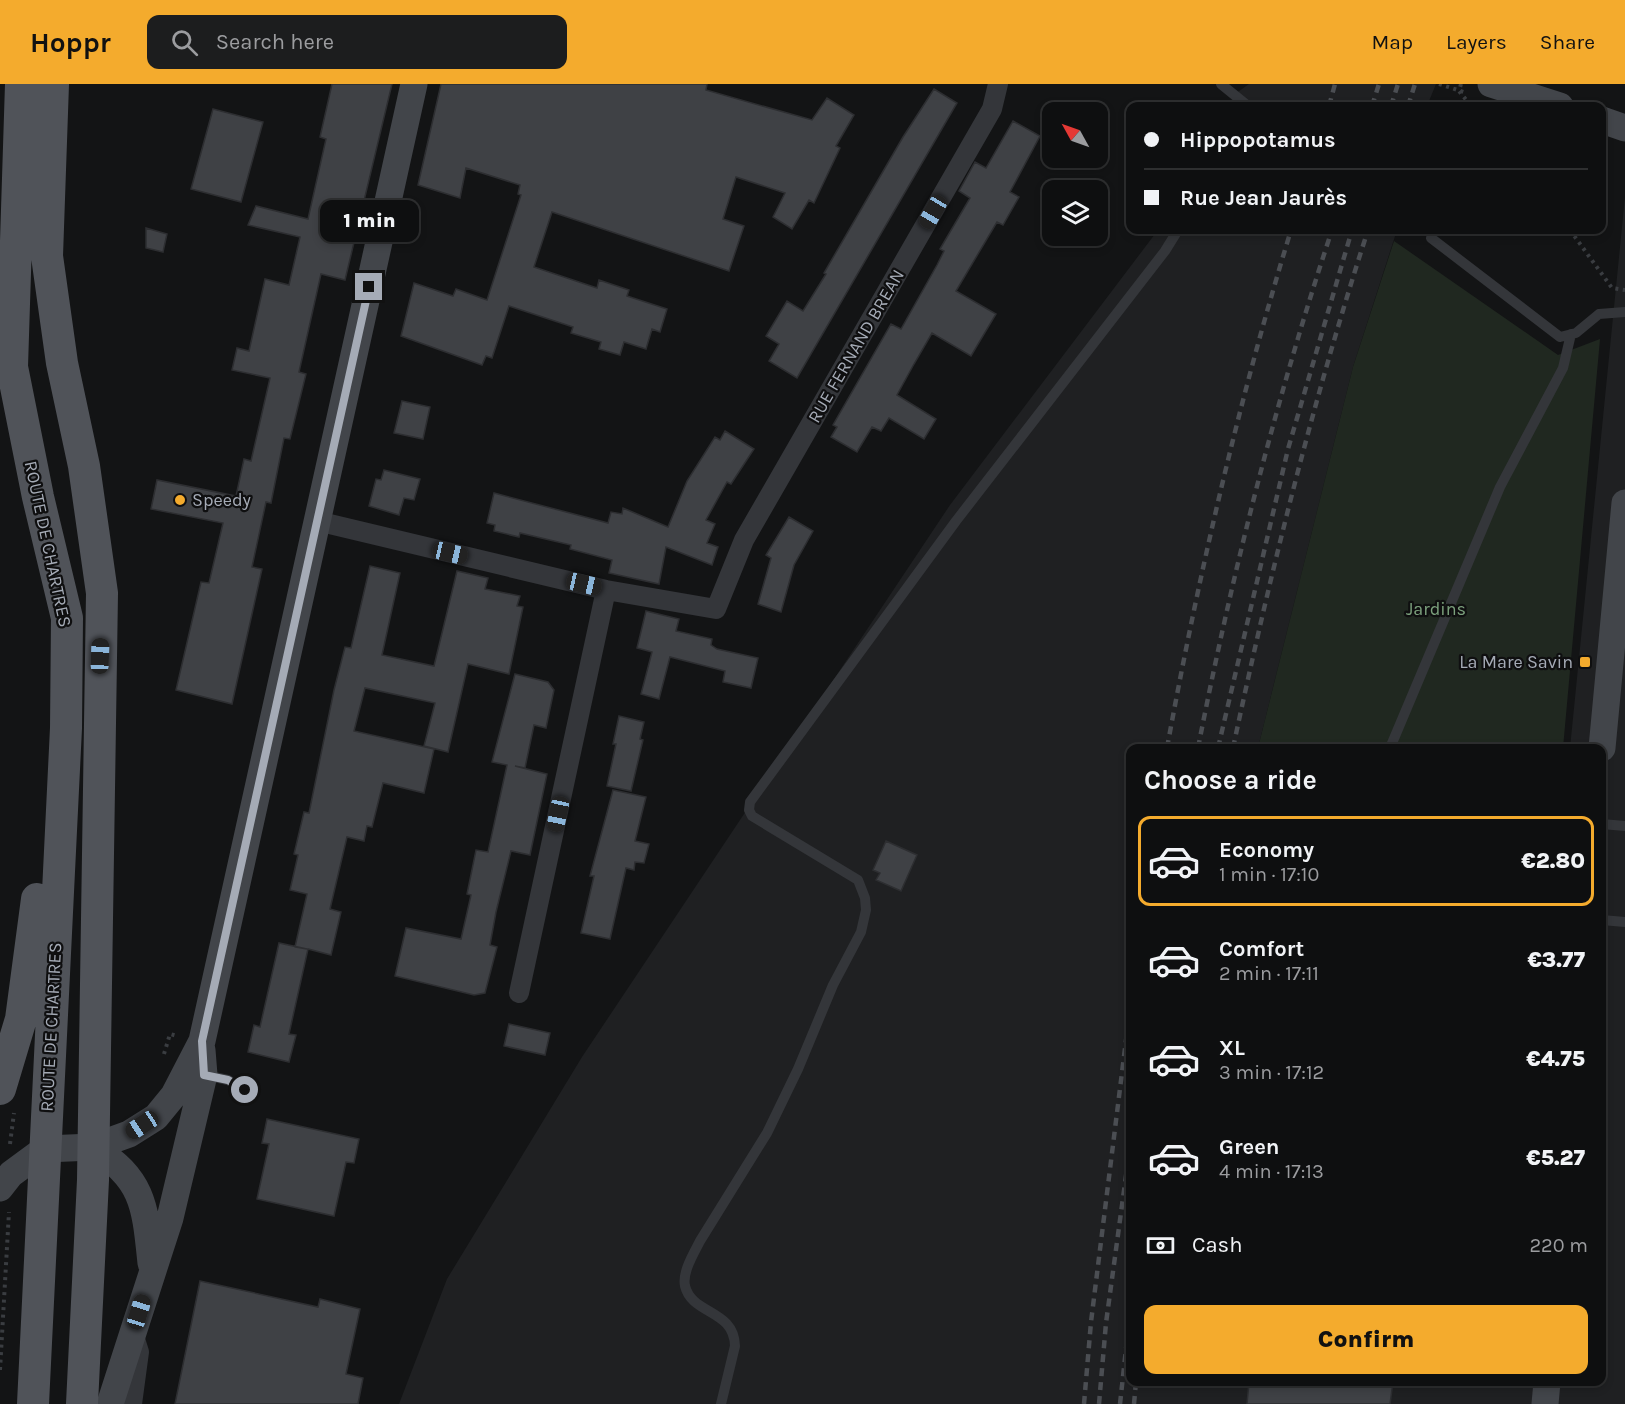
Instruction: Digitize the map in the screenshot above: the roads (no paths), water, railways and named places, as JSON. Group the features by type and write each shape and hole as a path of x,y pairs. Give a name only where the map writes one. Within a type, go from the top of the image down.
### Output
{"main road":[{"name":"ROUTE DE CHARTRES","path":"21,84 12,367 38,497 67,618 66,728 33,1404"},
{"name":"ROUTE DE CHARTRES","path":"52,84 47,256 62,363 84,466 102,593 93,1147 82,1404"},
{"path":"7,1101 35,930 46,758 66,728"}],"street":[{"path":"110,1404 170,1218 202,1041 414,84"},
{"name":"RUE FERNAND BREAN","path":"606,590 716,609 744,540 992,109 998,84"},
{"path":"1491,84 1547,102"},
{"path":"1606,121 1625,128"},
{"path":"1602,744 1625,503"},
{"path":"317,521 606,590 519,993"},
{"path":"5,1181 45,1149 93,1147 129,1134 156,1117 195,1074"},
{"path":"93,1147 119,1163 136,1186 147,1226 152,1270"},
{"path":"132,1404 139,1352 133,1333"},
{"path":"1545,1404 1547,1386"}],"lane":[{"path":"1221,84 1243,102"},
{"path":"720,1404 735,1346 735,1336 727,1323 698,1304 685,1287 689,1265 700,1241 780,1107 832,985 861,932 866,910 865,898 858,880 752,816 749,810 750,802 956,520 1165,251 1176,234"},
{"path":"1431,238 1560,337 1571,334 1599,315 1625,312"},
{"path":"1392,744 1500,488 1563,368 1571,334"},
{"path":"1606,824 1625,826"},
{"path":"1606,920 1625,922"},
{"path":"195,1074 228,1080 245,1090"}],"railway":[{"path":"1330,102 1335,84"},
{"path":"1373,102 1379,84"},
{"path":"1392,102 1398,84"},
{"path":"1409,102 1415,84"},
{"path":"1168,744 1193,617 1237,422 1290,234"},
{"path":"1199,744 1225,617 1257,487 1292,358 1331,234"},
{"path":"1219,744 1288,449 1351,234"},
{"path":"1234,744 1294,488 1329,358 1367,234"},
{"path":"1084,1404 1091,1322 1126,1040"},
{"path":"1099,1404 1106,1323 1126,1176"},
{"path":"1120,1404 1126,1349"},
{"path":"1134,1404 1136,1386"}],"place":[{"name":"Speedy","path":"180,500"},
{"name":"La Mare Savin","path":"1585,662"}],"park label":[{"name":"Jardins","path":"1436,609"}]}
